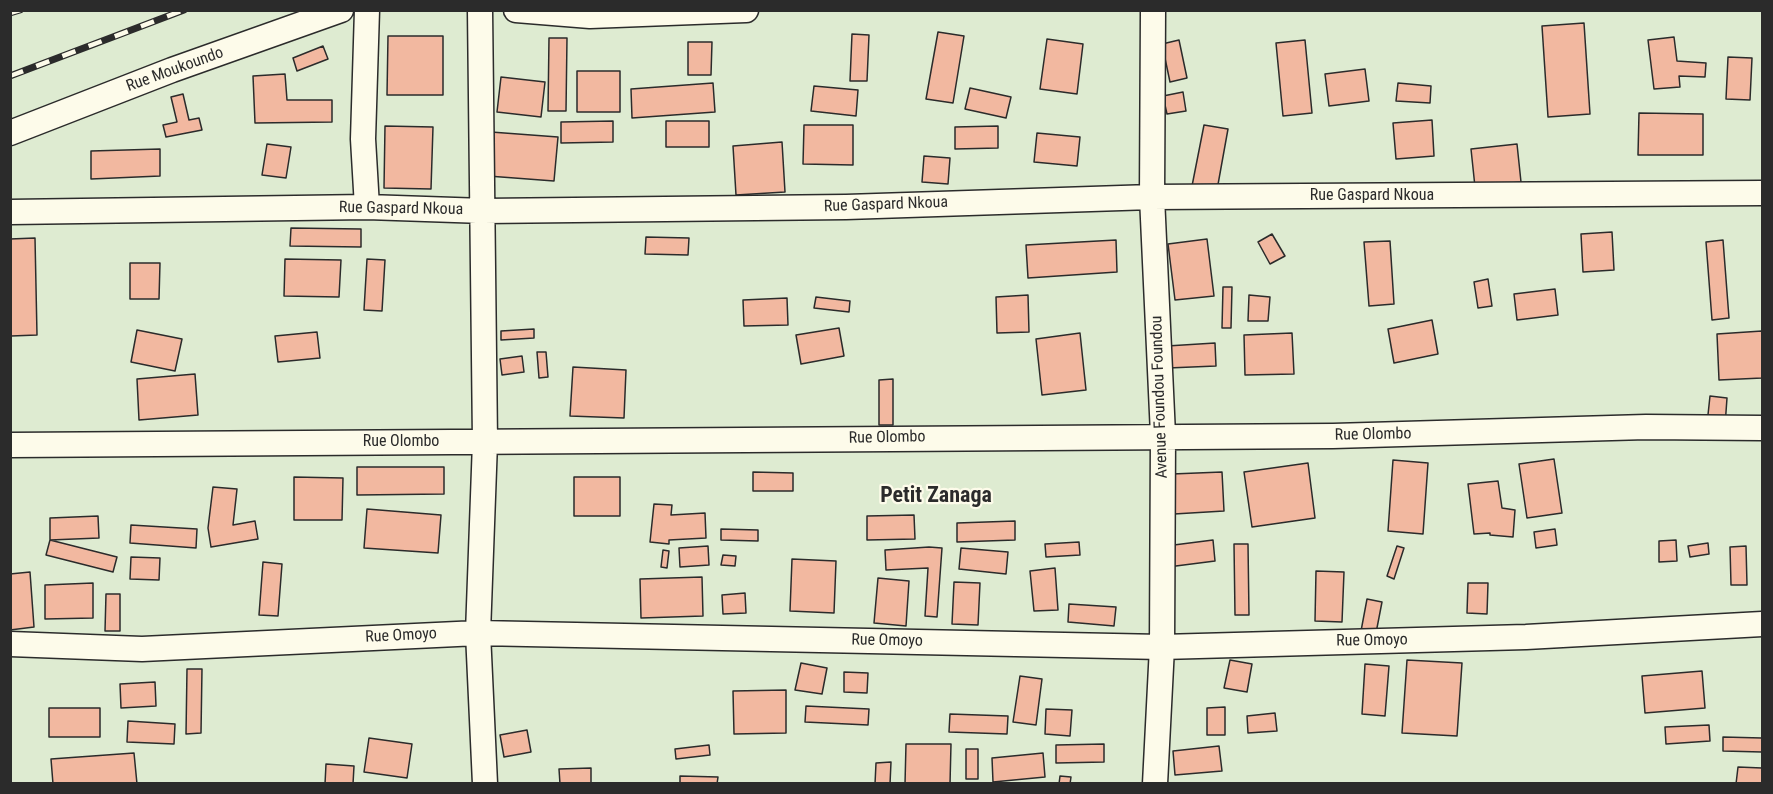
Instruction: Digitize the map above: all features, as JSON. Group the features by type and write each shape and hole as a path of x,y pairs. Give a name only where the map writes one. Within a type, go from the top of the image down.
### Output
{"street":[{"name":"Rue Moukoundo","path":"10,133 172,70 341,10"},
{"path":"367,10 363,139 367,207"},
{"path":"480,10 485,442 478,633 485,783"},
{"path":"516,10 590,16 746,10"},
{"name":"Avenue Foundou Foundou","path":"1153,10 1152,197 1163,435 1162,647 1155,783"},
{"name":"Rue Gaspard Nkoua","path":"10,212 367,207 484,211 846,207 1152,197 1762,193"},
{"name":"Rue Olombo","path":"10,444 1163,435 1333,436 1646,427 1762,428"},
{"name":"Rue Omoyo","path":"10,644 142,649 478,633 1162,647 1526,637 1762,624"}],"green space":[{"path":"11,11 1762,11 1762,783 11,783"}],"building":[{"path":"1584,23 1590,114 1548,117 1542,26"},
{"path":"938,32 964,36 953,103 926,99"},
{"path":"852,34 869,35 867,81 850,81"},
{"path":"388,36 443,36 443,95 387,95"},
{"path":"1674,37 1677,61 1706,63 1705,77 1679,76 1680,87 1654,89 1648,40"},
{"path":"549,38 567,38 566,111 548,111"},
{"path":"1047,39 1083,44 1077,94 1040,89"},
{"path":"1179,40 1187,78 1170,82 1162,44"},
{"path":"1305,40 1312,113 1283,116 1276,43"},
{"path":"688,42 712,42 711,75 688,75"},
{"path":"323,46 328,59 297,71 293,58"},
{"path":"1728,57 1752,58 1750,100 1726,99"},
{"path":"1365,69 1369,101 1329,106 1325,74"},
{"path":"577,71 620,71 620,112 577,112"},
{"path":"285,74 287,100 332,100 332,122 255,123 253,76"},
{"path":"501,77 545,82 541,117 497,112"},
{"path":"713,83 715,112 632,118 631,89"},
{"path":"1398,83 1431,86 1430,103 1396,101"},
{"path":"814,86 858,90 856,116 811,111"},
{"path":"970,88 1011,97 1006,118 965,109"},
{"path":"1183,92 1186,111 1167,114 1163,96"},
{"path":"183,94 189,120 199,118 202,130 166,137 163,125 177,122 171,97"},
{"path":"1639,113 1703,114 1703,155 1638,155"},
{"path":"1432,120 1434,156 1396,159 1393,123"},
{"path":"613,121 613,142 561,143 561,122"},
{"path":"666,121 709,121 709,147 666,147"},
{"path":"804,125 853,125 853,165 803,164"},
{"path":"1204,125 1228,129 1217,190 1192,186"},
{"path":"385,126 433,127 431,189 384,188"},
{"path":"998,126 998,148 955,149 955,127"},
{"path":"491,132 558,137 554,181 488,176"},
{"path":"1037,133 1080,137 1077,166 1034,162"},
{"path":"782,142 785,192 736,195 733,146"},
{"path":"267,144 291,147 286,178 262,175"},
{"path":"1517,144 1521,182 1475,187 1471,149"},
{"path":"160,149 160,176 91,179 91,151"},
{"path":"924,156 950,158 948,184 922,182"},
{"path":"291,228 361,229 361,247 290,246"},
{"path":"1612,232 1614,270 1583,272 1581,234"},
{"path":"1272,234 1285,256 1270,264 1258,242"},
{"path":"646,237 689,238 688,255 645,254"},
{"path":"35,238 37,335 11,336 10,239"},
{"path":"1207,239 1214,296 1175,300 1168,244"},
{"path":"1116,240 1117,272 1028,278 1026,245"},
{"path":"1723,240 1729,318 1712,320 1706,242"},
{"path":"1390,241 1394,304 1369,306 1364,242"},
{"path":"285,259 341,260 339,297 284,296"},
{"path":"367,259 385,260 382,311 364,310"},
{"path":"130,263 160,263 159,299 130,299"},
{"path":"1488,279 1492,306 1478,308 1474,282"},
{"path":"1223,287 1232,287 1231,328 1222,328"},
{"path":"1555,289 1558,315 1517,320 1514,294"},
{"path":"1028,295 1029,332 997,333 996,297"},
{"path":"1249,295 1270,297 1268,321 1248,321"},
{"path":"816,297 850,301 849,312 814,308"},
{"path":"787,298 788,325 744,326 743,300"},
{"path":"1432,320 1438,354 1394,363 1388,329"},
{"path":"839,328 844,356 801,364 796,335"},
{"path":"534,329 534,338 501,340 501,331"},
{"path":"137,330 182,339 175,371 131,362"},
{"path":"1762,331 1762,378 1719,380 1717,334"},
{"path":"317,332 320,358 278,362 275,336"},
{"path":"1080,333 1086,390 1042,395 1036,339"},
{"path":"1292,333 1294,374 1245,375 1244,335"},
{"path":"1215,343 1216,366 1168,368 1167,346"},
{"path":"537,352 546,352 548,377 539,378"},
{"path":"522,356 524,372 502,375 500,359"},
{"path":"573,367 626,370 624,418 570,416"},
{"path":"195,374 198,415 139,420 137,379"},
{"path":"893,379 893,425 879,425 879,380"},
{"path":"1710,396 1727,398 1725,426 1707,424"},
{"path":"1554,459 1562,513 1527,518 1519,464"},
{"path":"1393,460 1428,463 1423,534 1388,531"},
{"path":"1308,463 1315,518 1252,527 1244,472"},
{"path":"357,467 444,467 444,494 357,495"},
{"path":"753,472 793,473 793,491 753,491"},
{"path":"1222,472 1224,511 1174,514 1172,474"},
{"path":"294,477 343,478 342,520 294,520"},
{"path":"574,477 620,477 620,516 574,516"},
{"path":"1498,481 1502,508 1515,510 1513,537 1490,535 1490,533 1474,534 1468,484"},
{"path":"213,487 237,489 233,525 255,521 258,539 211,547 208,528"},
{"path":"654,504 672,505 671,515 705,513 706,538 669,540 669,544 650,542"},
{"path":"367,509 441,515 438,553 364,548"},
{"path":"914,515 915,539 867,540 867,516"},
{"path":"98,516 99,538 50,540 50,518"},
{"path":"1015,521 1015,540 957,542 957,523"},
{"path":"131,525 197,529 196,548 130,543"},
{"path":"721,529 758,530 758,541 721,540"},
{"path":"1555,529 1557,545 1536,548 1534,532"},
{"path":"50,540 117,557 113,572 46,555"},
{"path":"1213,540 1215,561 1168,567 1166,546"},
{"path":"1676,540 1677,561 1659,562 1659,541"},
{"path":"1079,542 1080,555 1046,557 1045,544"},
{"path":"1708,543 1709,554 1690,557 1688,546"},
{"path":"1234,544 1248,544 1249,615 1235,615"},
{"path":"708,546 709,565 680,567 679,548"},
{"path":"1397,546 1404,548 1394,579 1387,576"},
{"path":"1746,546 1747,585 1731,585 1730,547"},
{"path":"942,548 937,617 925,616 928,568 886,570 885,550"},
{"path":"961,548 1008,552 1006,574 959,569"},
{"path":"663,550 669,551 667,568 661,567"},
{"path":"723,555 736,556 735,566 721,565"},
{"path":"131,557 160,558 159,580 130,579"},
{"path":"792,559 836,561 834,613 790,611"},
{"path":"263,562 282,564 278,616 259,615"},
{"path":"1055,568 1058,610 1034,611 1030,571"},
{"path":"1316,571 1344,572 1342,622 1315,621"},
{"path":"30,572 34,627 10,630 10,574"},
{"path":"702,577 703,616 641,618 640,579"},
{"path":"878,578 909,581 906,626 874,623"},
{"path":"954,582 980,583 978,625 952,624"},
{"path":"93,583 93,618 45,619 45,585"},
{"path":"1468,583 1488,583 1487,614 1467,613"},
{"path":"745,593 746,613 723,614 722,595"},
{"path":"106,594 120,594 120,631 105,631"},
{"path":"1367,599 1382,602 1376,633 1361,631"},
{"path":"1069,604 1116,607 1114,626 1068,622"},
{"path":"1230,660 1252,664 1247,692 1224,688"},
{"path":"1407,660 1462,663 1457,736 1402,733"},
{"path":"801,663 827,668 822,694 795,690"},
{"path":"1365,664 1389,666 1385,716 1362,714"},
{"path":"187,669 202,669 201,733 186,734"},
{"path":"1702,671 1705,708 1645,713 1642,676"},
{"path":"844,672 868,673 867,693 844,692"},
{"path":"1020,676 1042,679 1036,725 1013,722"},
{"path":"155,682 156,706 121,708 120,684"},
{"path":"786,690 786,733 734,734 733,691"},
{"path":"806,706 869,709 868,725 805,722"},
{"path":"1225,707 1225,735 1207,735 1207,708"},
{"path":"49,708 100,708 100,737 49,737"},
{"path":"1046,709 1072,710 1070,736 1045,734"},
{"path":"1275,713 1277,731 1248,733 1247,716"},
{"path":"950,714 1008,716 1007,734 949,732"},
{"path":"128,721 175,724 174,744 127,742"},
{"path":"1709,725 1710,741 1666,744 1665,727"},
{"path":"527,730 531,752 504,757 500,735"},
{"path":"1723,737 1762,738 1762,752 1723,751"},
{"path":"369,738 412,744 407,778 364,772"},
{"path":"906,744 951,744 950,784 905,784"},
{"path":"1104,744 1104,762 1056,763 1056,745"},
{"path":"709,745 710,755 676,759 675,749"},
{"path":"1219,746 1222,771 1175,775 1173,751"},
{"path":"966,749 978,749 978,779 966,779"},
{"path":"134,753 137,784 53,784 51,759"},
{"path":"1043,753 1045,777 993,782 992,758"},
{"path":"891,762 890,784 875,784 876,763"},
{"path":"326,764 354,766 353,784 325,784"},
{"path":"1738,767 1762,768 1762,784 1736,784"},
{"path":"591,768 591,784 560,784 559,769"},
{"path":"680,776 718,777 717,784 680,784"},
{"path":"1060,776 1071,777 1070,784 1059,784"}],"railway":[{"path":"10,13 20,10"},
{"path":"10,76 184,10"}],"district":[{"name":"Petit Zanaga","path":"936,496"}]}
